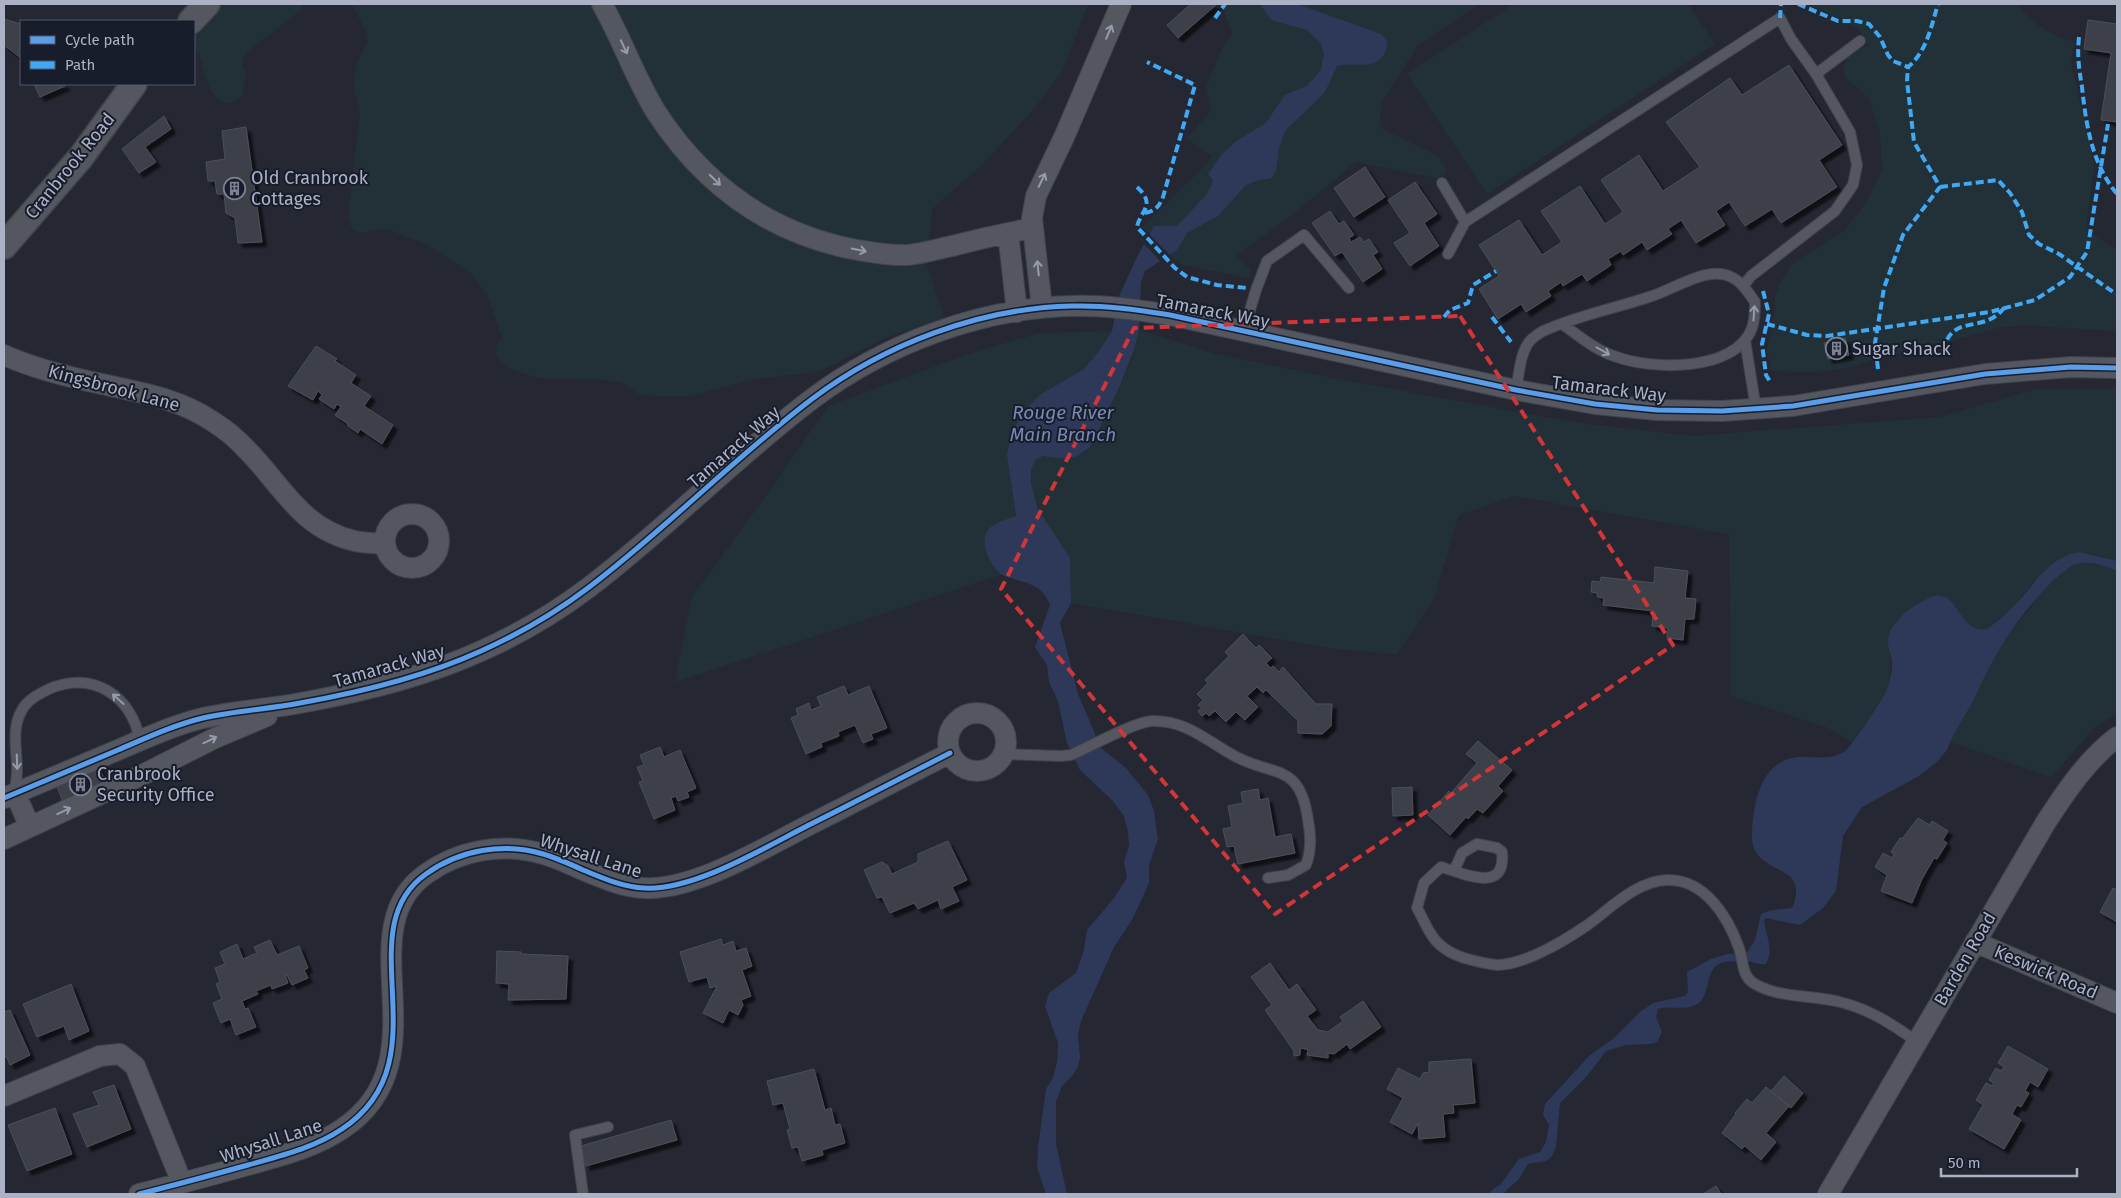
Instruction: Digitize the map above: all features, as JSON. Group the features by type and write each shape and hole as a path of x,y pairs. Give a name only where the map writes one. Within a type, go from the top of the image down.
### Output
{"street":[{"path":"192,20 207,4"},
{"path":"602,4 650,101 663,121 690,154 718,183 764,218 792,232 817,241 877,254 896,255 921,253 1033,228"},
{"path":"1042,308 1033,228 1033,210 1038,189 1065,135 1121,4"},
{"name":"Cranbrook Road","path":"4,246 81,157 133,85"},
{"path":"1008,233 1017,312"},
{"name":"Tamarack Way","path":"9,796 140,741 204,718 300,703 372,688 414,677 461,660 526,628 588,588 778,426 832,385 872,361 920,339 952,328 1017,312 1042,308 1093,306 1170,315 1516,390 1625,407 1688,411 1756,409 1831,401 1985,374 2054,368 2117,368"},
{"name":"Kingsbrook Lane","path":"4,355 47,371 151,394 190,408 213,421 239,441 289,501 314,522 329,532 356,542 385,544"},
{"name":"Tamarack Way","path":"4,839 146,773 213,739 300,703"},
{"path":"975,713 992,717 1004,730 1006,739 1003,754 996,764 988,768 970,770 962,766 955,761 950,753 948,744 952,727 958,720 975,713"},
{"name":"Barden Road","path":"1828,1194 1916,1041 2068,787 2086,766 2117,737"},
{"path":"140,741 146,773"},
{"name":"Whysall Lane","path":"139,1194 256,1162 315,1143 344,1128 368,1105 380,1086 392,1054 394,1014 391,944 395,920 408,890 416,881 438,867 459,857 479,851 516,849 546,854 631,887 653,889 668,887 713,872 754,853 950,753"},
{"path":"9,796 30,827"},
{"name":"Keswick Road","path":"1975,942 2117,1003"},
{"path":"4,1096 100,1056 120,1054 134,1066 182,1183"}],"lane":[{"path":"1448,254 1465,222 1780,18 1791,39 1816,74 1850,132 1857,166 1853,185 1834,211 1752,276 1744,285"},
{"path":"1816,74 1860,41"},
{"path":"1442,183 1465,222"},
{"path":"1244,330 1256,290 1268,261 1304,235 1349,288"},
{"path":"1516,390 1522,360 1529,342 1546,329 1607,308 1652,297 1686,280 1720,273 1733,277 1744,285 1755,302 1752,329 1745,340 1726,355 1708,362 1662,365 1613,356 1562,324"},
{"path":"1745,340 1756,409"},
{"path":"9,796 17,770 16,729 19,715 26,703 51,688 78,682 105,689 114,695 131,713 137,725 140,741"},
{"path":"1003,754 1071,755 1142,723 1157,721 1185,727 1204,736 1232,755 1286,776 1299,786 1304,794 1311,844 1306,864 1298,871 1288,875 1268,878"},
{"path":"1454,871 1462,853 1477,844 1486,844 1502,852 1503,861 1500,870 1493,877 1479,878 1454,871 1440,867 1424,882 1417,908 1437,943 1456,955 1476,962 1499,965 1534,956 1585,927 1632,892 1654,882 1668,880 1693,886 1716,904 1725,918 1739,949 1744,970 1750,981 1773,992 1840,1002 1868,1010 1916,1041"},
{"path":"583,1194 575,1135 608,1127"}],"highlighted area":[{"path":"1460,316 1673,645 1275,914 1001,589 1134,328"}],"shaded area":[{"path":"220,4 303,4 301,10 247,52 242,62 246,73 242,95 231,103 222,102 210,90 200,57 195,49 195,36"},
{"path":"352,4 1088,4 1062,72 1033,110 981,166 932,209 927,265 944,318 888,337 818,372 753,379 691,396 655,396 637,393 621,382 598,379 538,378 511,369 497,357 496,347 502,338 488,296 471,273 426,244 386,229 362,233 352,229 348,218 360,114 353,81 358,60 368,43 367,34"},
{"path":"1221,4 1479,4 1417,46 1381,104 1380,125 1386,131 1437,155 1447,170 1441,179 1356,162 1303,206 1236,256 1250,270 1249,278 1179,264 1142,226 1158,213 1198,173 1212,156 1186,138 1211,111 1206,88 1220,53 1232,33"},
{"path":"1514,4 1688,4 1715,44 1487,194 1407,74"},
{"path":"1810,4 2018,4 2029,18 2042,28 2057,36 2074,41 2071,62 2094,164 2086,229 2117,250 2117,331 2022,325 1998,328 1850,367 1817,372 1771,371 1767,349 1773,328 1775,297 1781,281 1793,263 1843,232 1866,203 1882,171 1880,133 1869,98 1846,78 1843,67 1849,56 1868,45 1858,28"},
{"path":"1139,330 1216,354 1343,380 1572,422 1693,436 1940,417 2037,389 2117,389 2117,561 2079,552 2031,585 2015,605 1987,629 1973,629 1966,623 1897,621 1890,637 1890,670 1887,689 1854,743 1826,727 1731,696 1729,534 1514,496 1459,515 1433,601 1397,654 1335,649 1071,603 1071,568 1042,517 1032,490 1031,470 1035,460 1043,456 1068,459 1094,440 1131,362"},
{"path":"1112,331 1084,369 1041,394 1021,414 1011,437 1011,484 1016,516 993,525 989,558 1001,575 675,682 692,597 771,489 828,406 974,352 1040,333"},
{"path":"2091,563 2117,571 2117,713 2095,727 2051,777 1950,742 2002,642 2045,589 2067,569 2075,564"}],"water":[{"name":"Rouge River Main Branch","path":"1260,4 1297,4 1381,34 1387,41 1385,52 1381,59 1375,63 1337,66 1325,92 1285,131 1279,148 1276,171 1272,178 1255,181 1245,186 1218,216 1187,233 1177,250 1145,271 1141,282 1139,330 1134,350 1094,440 1089,448 1075,457 1068,459 1043,456 1035,460 1031,470 1031,484 1038,509 1070,558 1071,603 1060,623 1078,694 1101,748 1126,768 1148,795 1154,811 1158,839 1149,865 1149,883 1133,918 1114,947 1081,1021 1078,1035 1080,1057 1078,1066 1073,1075 1062,1086 1056,1101 1056,1144 1067,1194 1046,1194 1037,1167 1038,1147 1046,1089 1053,1078 1057,1062 1058,1043 1045,1006 1049,993 1076,973 1084,950 1087,930 1114,898 1127,878 1124,862 1129,845 1128,832 1124,816 1113,801 1080,770 1067,743 1058,701 1049,682 1047,665 1035,647 1050,605 1047,598 1035,586 1001,574 989,558 986,551 985,538 991,527 1016,516 1007,455 1011,437 1021,414 1041,394 1084,369 1099,351 1112,331 1119,296 1154,226 1177,226 1207,194 1213,181 1208,174 1222,154 1238,140 1266,123 1285,95 1307,86 1321,70 1324,54 1320,42 1307,30 1271,20"},
{"path":"2079,552 2117,561 2117,571 2092,563 2077,564 2070,567 2040,594 2008,635 1947,750 1937,762 1919,776 1862,807 1843,836 1836,891 1823,908 1800,925 1766,918 1764,920 1769,953 1766,964 1730,961 1715,966 1709,977 1704,996 1696,1005 1686,1008 1658,1009 1656,1017 1662,1032 1657,1042 1626,1045 1606,1051 1587,1076 1560,1103 1556,1147 1552,1156 1546,1161 1528,1164 1518,1180 1502,1194 1489,1194 1500,1185 1519,1159 1540,1152 1546,1142 1549,1125 1543,1115 1545,1104 1589,1056 1614,1038 1640,1012 1653,1003 1685,996 1688,992 1687,972 1711,959 1728,954 1747,952 1755,940 1761,914 1772,910 1792,908 1796,893 1794,882 1788,875 1768,864 1753,847 1753,819 1758,794 1769,772 1778,764 1789,759 1803,757 1824,758 1839,755 1853,743 1885,694 1892,665 1892,658 1888,647 1889,635 1902,616 1914,606 1927,599 1937,596 1946,597 1969,624 1977,629 1987,629 2014,606 2050,566 2068,555"}],"pier":[{"path":"1148,232 1171,256 1161,262 1142,242"}],"building":[{"path":"1191,4 1217,4 1178,38 1167,25"},
{"path":"4,19 20,24 20,57 4,45"},
{"path":"2088,20 2117,24 2117,122 2101,120 2111,53 2084,49"},
{"path":"1789,65 1842,145 1819,160 1837,187 1781,223 1772,209 1745,226 1729,202 1716,211 1725,225 1696,243 1681,220 1668,229 1672,234 1647,250 1642,242 1623,255 1621,251 1608,259 1611,265 1587,281 1582,274 1563,286 1561,282 1548,291 1551,296 1526,312 1521,304 1498,319 1479,289 1499,276 1479,245 1519,220 1542,255 1562,242 1541,211 1580,186 1605,224 1623,212 1601,180 1639,155 1663,191 1700,167 1666,122 1730,78 1742,95"},
{"path":"34,85 65,86 40,97"},
{"path":"164,116 171,129 145,147 156,162 139,173 122,149"},
{"name":"Old Cranbrook Cottages","path":"246,127 262,242 238,243 235,218 226,213 224,194 217,194 215,181 208,181 206,162 225,159 222,131"},
{"path":"1365,167 1385,197 1354,217 1334,188"},
{"path":"1415,182 1437,214 1424,223 1439,246 1410,266 1394,243 1410,233 1388,200"},
{"path":"1330,211 1339,224 1344,221 1354,235 1349,238 1351,242 1360,237 1364,242 1369,239 1378,252 1373,255 1382,269 1363,282 1342,252 1335,256 1312,223"},
{"name":"Sugar Shack","path":"1845,338 1849,355 1828,359 1824,343"},
{"path":"316,346 337,359 335,361 356,375 351,383 371,396 364,406 393,425 382,444 360,429 358,433 347,425 335,415 341,407 337,404 334,409 319,399 322,395 318,391 313,400 288,386"},
{"path":"1655,567 1688,571 1685,598 1696,599 1694,619 1685,619 1683,640 1667,638 1668,628 1652,626 1653,611 1603,605 1604,598 1597,597 1597,593 1591,592 1592,581 1600,582 1601,577 1654,583"},
{"path":"1243,634 1256,648 1259,645 1272,658 1266,663 1271,668 1273,666 1279,672 1283,667 1316,704 1332,704 1331,726 1322,734 1298,733 1298,721 1266,690 1263,693 1257,687 1247,696 1258,707 1245,720 1236,712 1226,722 1215,711 1209,716 1206,713 1202,716 1198,711 1202,708 1198,705 1203,700 1197,694 1208,683 1205,680 1229,656 1225,652"},
{"path":"844,686 848,695 869,686 887,728 871,734 873,739 863,743 855,725 838,732 839,736 821,743 822,747 806,754 791,718 798,715 796,709 809,703 811,710 821,706 817,697"},
{"path":"1478,741 1512,770 1498,786 1503,791 1483,813 1477,809 1468,819 1466,817 1450,835 1428,815 1449,791 1451,793 1477,763 1466,754"},
{"path":"660,747 664,757 680,750 696,788 687,792 689,797 678,801 676,796 671,798 675,810 654,819 639,782 643,781 637,767 644,765 640,755"},
{"name":"Cranbrook Security Office","path":"98,765 106,783 63,802 56,784"},
{"path":"1412,787 1413,815 1393,816 1392,788"},
{"path":"1258,789 1260,800 1268,798 1275,837 1291,834 1295,853 1238,864 1234,846 1227,847 1223,829 1232,827 1228,806 1243,803 1241,792"},
{"path":"1918,818 1930,825 1932,821 1948,831 1943,840 1947,843 1937,859 1934,858 1922,879 1912,903 1881,891 1887,875 1875,867 1883,853 1892,858 1894,854 1891,852 1900,838 1902,839"},
{"path":"948,841 967,880 952,887 959,901 941,909 938,900 918,909 914,903 890,913 882,897 877,898 864,870 882,862 888,866 892,874 918,862 918,854"},
{"path":"2113,888 2117,890 2117,922 2100,912"},
{"path":"721,939 723,945 733,941 736,951 746,948 752,966 742,970 751,996 741,1000 743,1005 738,1015 729,1010 723,1023 703,1013 717,986 710,988 707,977 689,982 680,952"},
{"path":"270,940 277,955 299,946 308,968 304,970 308,978 292,985 287,975 285,975 288,983 272,989 271,985 256,991 258,994 242,1001 245,1009 248,1008 256,1027 236,1035 230,1019 221,1023 213,1003 222,999 216,984 220,982 215,968 225,964 220,952 237,944 243,959 257,953 254,947"},
{"path":"497,951 568,956 566,999 508,1000 509,984 496,983"},
{"path":"1270,963 1289,990 1297,984 1316,1010 1307,1016 1318,1030 1328,1032 1343,1021 1340,1017 1363,1001 1381,1027 1350,1049 1347,1044 1334,1054 1328,1053 1328,1058 1307,1055 1308,1050 1302,1048 1300,1055 1294,1056 1294,1051 1265,1010 1272,1005 1251,977"},
{"path":"71,984 89,1031 69,1040 64,1026 37,1037 23,1004"},
{"path":"10,1010 30,1055 10,1065 6,1056 4,1057 4,1012"},
{"path":"2008,1046 2048,1069 2038,1087 2030,1082 2025,1091 2029,1093 2021,1107 2017,1105 2012,1114 2021,1120 2004,1149 1969,1129 1983,1105 1976,1100 1986,1083 1992,1086 1994,1083 1989,1080 1996,1068 2001,1071 2004,1067 1998,1063"},
{"path":"1471,1059 1475,1103 1453,1105 1454,1113 1443,1114 1445,1137 1419,1139 1418,1123 1412,1134 1390,1122 1403,1098 1387,1089 1398,1068 1420,1079 1423,1073 1429,1072 1429,1062"},
{"path":"814,1069 825,1110 831,1108 835,1125 840,1124 845,1143 822,1150 823,1155 802,1161 798,1147 792,1148 787,1130 790,1129 783,1103 773,1105 767,1081"},
{"path":"1784,1076 1803,1093 1791,1108 1771,1091"},
{"path":"114,1085 131,1129 87,1147 73,1114 99,1105 93,1092"},
{"path":"1766,1087 1789,1106 1766,1133 1776,1142 1761,1160 1745,1146 1742,1149 1722,1133 1747,1099 1752,1103"},
{"path":"55,1108 72,1154 27,1171 8,1125"},
{"path":"671,1120 677,1140 586,1166 581,1146"},
{"path":"1716,1186 1721,1194 1703,1194"}],"marked path":[{"path":"1215,18 1225,4"},
{"path":"1780,18 1781,4"},
{"path":"1798,4 1838,21 1857,21 1869,24 1880,37 1888,55 1893,61 1908,67"},
{"path":"1878,369 1875,343 1884,288 1903,235 1940,187 1914,142 1907,81 1908,67 1920,54 1924,46 1938,4"},
{"path":"2079,37 2079,62 2088,130 2096,157 2108,182 2117,194"},
{"path":"1145,213 1156,208 1163,197 1195,85 1147,62"},
{"path":"1767,324 1807,335 1827,336 1990,312 2035,300 2070,277 2087,252 2108,124"},
{"path":"1940,187 1998,180 2010,193 2022,212 2029,235 2039,244 2059,254 2116,294"},
{"path":"1137,187 1143,193 1147,203 1137,227 1175,268 1187,277 1217,285 1247,288"},
{"path":"1444,317 1450,310 1468,303 1473,285 1496,271"},
{"path":"1763,291 1769,314 1762,344 1766,375 1771,383"},
{"path":"1943,351 1947,339 1953,332 1961,327 1987,321 2004,308"},
{"path":"1492,317 1511,342"}],"cycle path":[{"path":"4,798 150,736 192,721 300,703 369,689 437,669 495,644 550,614 588,588 645,542 783,422 840,379 902,346 969,322 1003,314 1037,308 1072,306 1146,311 1516,390 1595,404 1657,410 1722,411 1793,406 1985,374 2071,367 2117,368"},
{"path":"139,1194 296,1151 331,1136 342,1129 372,1101 388,1068 393,1033 391,962 393,928 403,898 426,874 439,866 453,859 482,850 528,850 563,861 605,879 628,886 644,888 663,887 684,883 706,876 749,856 950,753"}],"place":[{"name":"Old Cranbrook Cottages","path":"235,188"},
{"name":"Sugar Shack","path":"1836,349"},
{"name":"Cranbrook Security Office","path":"81,784"}]}
